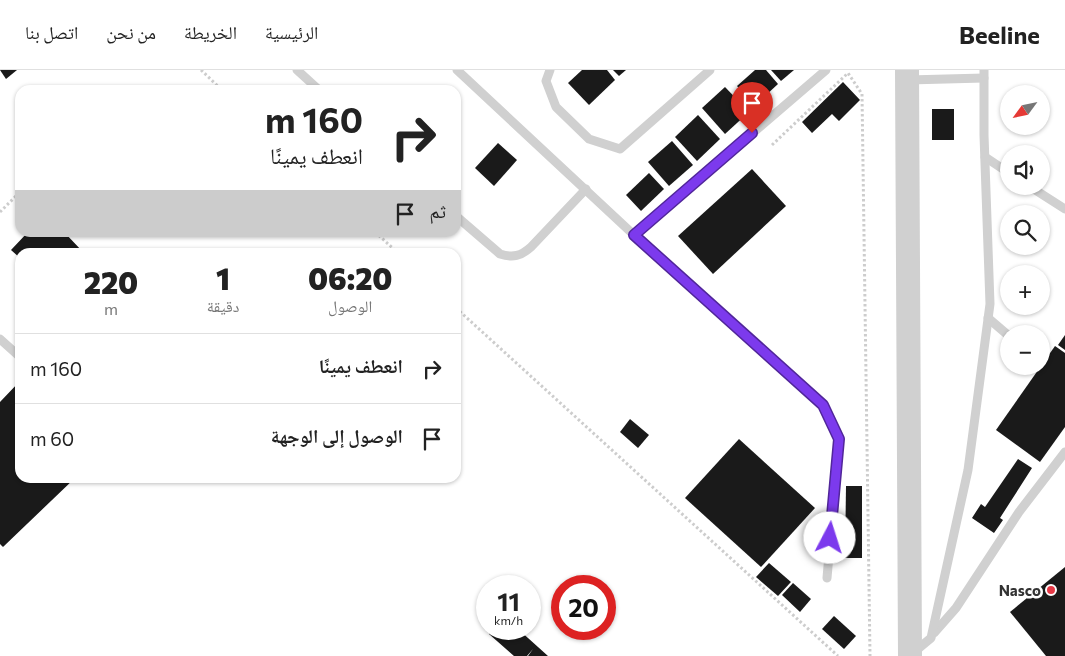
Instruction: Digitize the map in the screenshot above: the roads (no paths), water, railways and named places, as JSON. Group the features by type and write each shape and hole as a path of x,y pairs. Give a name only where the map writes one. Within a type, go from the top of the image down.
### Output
{"street":[{"path":"908,75 910,656"}],"lane":[{"path":"297,70 314,85"},
{"path":"457,70 634,235 823,405 839,439 827,578"},
{"path":"550,70 546,81 556,107 589,139 620,149 710,70"},
{"path":"634,235 826,70"},
{"path":"908,75 984,74 990,304 968,470 931,638"},
{"path":"985,157 1000,167"},
{"path":"461,220 500,254 508,257 517,256 525,253 586,189"},
{"path":"1042,195 1065,210"},
{"path":"988,318 1000,328"},
{"path":"0,340 15,353"},
{"path":"910,656 931,638 956,608 1020,512 1065,452"}],"place":[{"name":"Nasco","path":"1051,590"}]}
